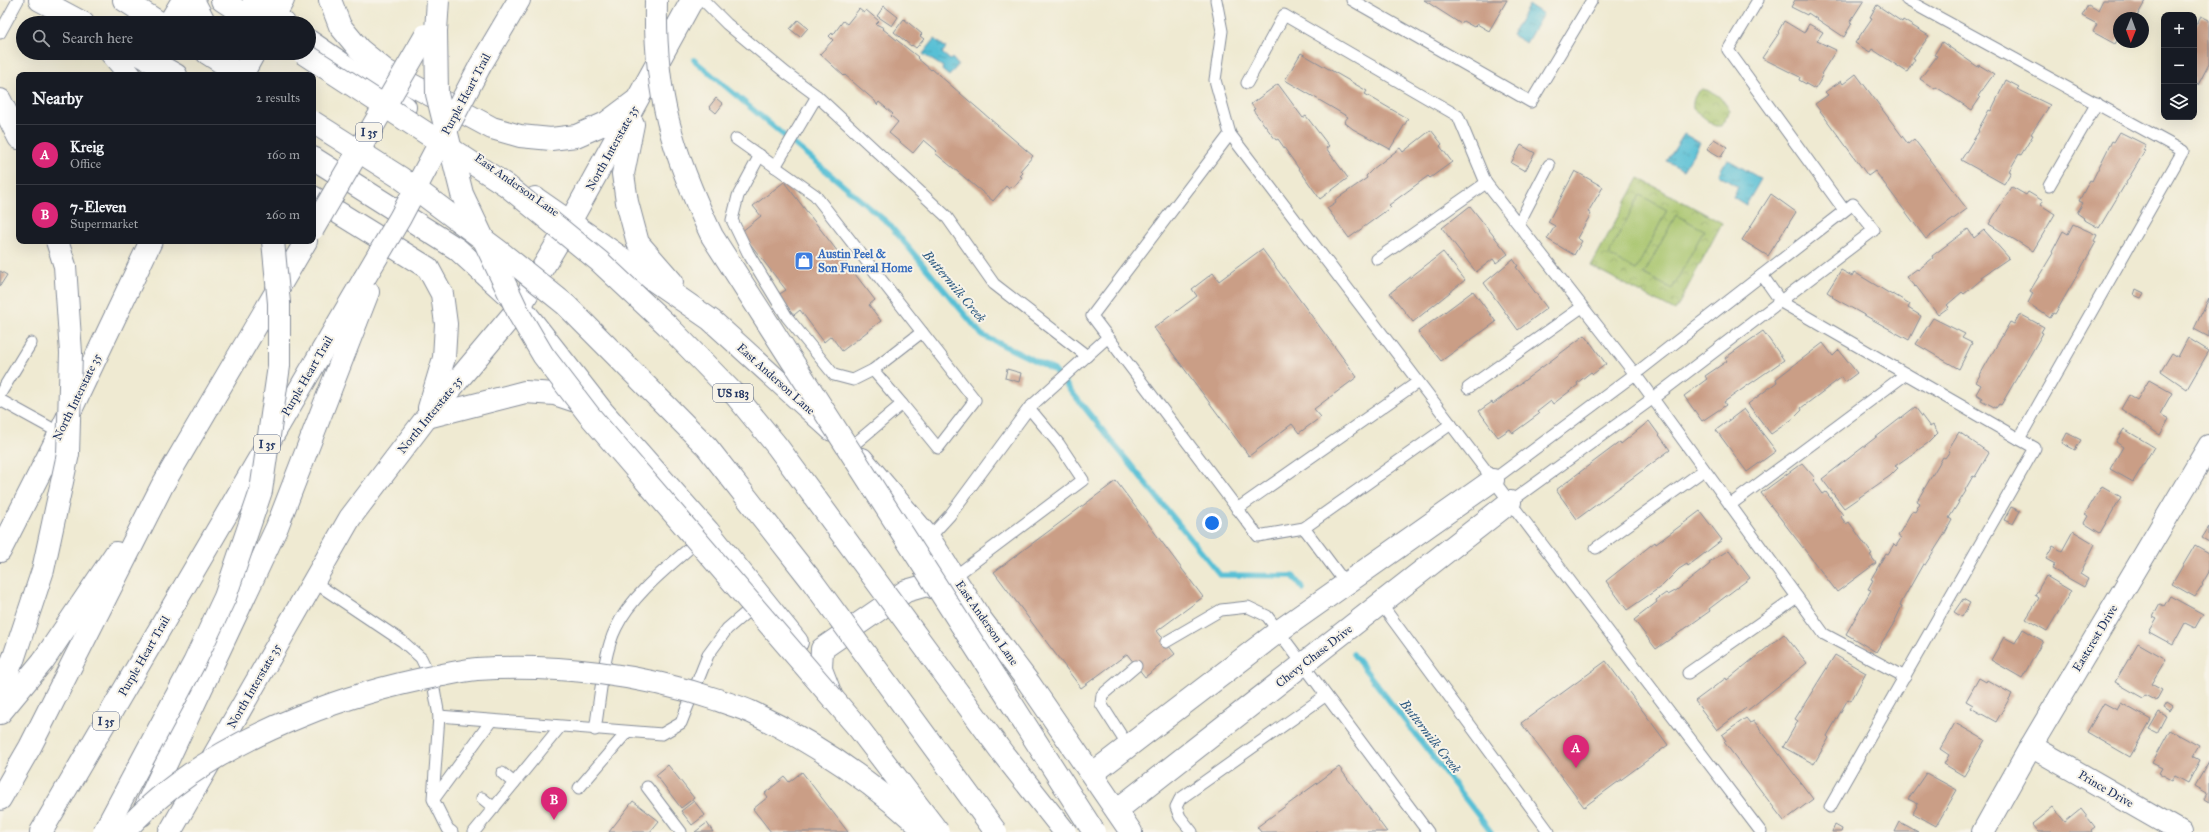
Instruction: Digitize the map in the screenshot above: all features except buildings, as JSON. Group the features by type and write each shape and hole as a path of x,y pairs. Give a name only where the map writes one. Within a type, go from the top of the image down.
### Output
{"main road":[{"path":"40,0 69,16"},
{"path":"124,0 149,16"},
{"path":"173,16 183,0"},
{"path":"193,0 201,16"},
{"path":"222,0 271,16"},
{"path":"254,0 273,16"},
{"path":"330,0 340,26 359,49 386,71 492,128 520,136 551,139 576,136 606,123 640,98"},
{"path":"438,0 436,31 437,94 462,194 520,316 543,355 589,415 860,730 938,832"},
{"name":"I 35","path":"316,224 446,0"},
{"name":"Purple Heart Trail","path":"41,832 367,282 480,66 519,0"},
{"path":"656,0 655,32 658,75 667,125 686,180 712,236 1094,832"},
{"name":"North Interstate 35","path":"170,832 350,518 426,417 520,306 570,222 640,98 692,0"},
{"name":"East Anderson Lane","path":"316,46 711,320 851,447 895,496 929,538 980,618 1029,682 1131,832"},
{"path":"117,60 127,72"},
{"path":"149,60 171,72"},
{"path":"217,60 236,72"},
{"path":"224,60 230,72"},
{"path":"243,72 250,60"},
{"name":"US 183","path":"314,60 506,185 599,261 667,325 736,396 777,446 1004,755 1065,832"},
{"path":"640,98 623,174 627,202 638,243 666,276 711,320"},
{"path":"0,100 16,132"},
{"path":"316,124 401,178 499,251 566,305 706,446 812,581 996,832"},
{"path":"316,160 457,249 520,306 603,412 708,531 797,641 835,706 875,759 914,832"},
{"path":"316,199 428,268 442,294 446,324 444,358 426,417"},
{"path":"0,690 14,657 44,570 68,454 71,353 65,266 58,244"},
{"name":"North Interstate 35","path":"0,551 9,519 60,433 149,244"},
{"path":"104,832 194,663 225,598 261,491 279,366 279,303 273,244"},
{"path":"0,799 30,747 162,486 303,246"},
{"path":"133,832 277,527 367,282"},
{"path":"426,417 525,392 555,394 574,399 603,412"},
{"name":"Eastcrest Drive","path":"1983,832 2031,746 2209,446"},
{"path":"1092,774 1279,631 1493,480"},
{"path":"0,713 43,661 162,486"},
{"name":"Chevy Chase Drive","path":"1117,810 1510,502"},
{"path":"835,706 821,669 822,649 906,591 927,585 950,593 980,618"},
{"path":"124,832 143,811 212,760 266,730 338,700 404,682 475,669 548,669 614,674 684,689 750,712 821,750 893,802 926,832"},
{"name":"Prince Drive","path":"2031,746 2181,832"}],"lane":[{"path":"0,33 18,0"},
{"path":"703,0 727,24 786,73 817,96 946,216 994,284 1087,356"},
{"path":"1216,0 1222,31 1215,80 1230,134 1761,832"},
{"path":"1352,0 1531,102 1592,0"},
{"path":"1758,0 1728,50 1844,210"},
{"path":"1906,0 2183,151 2019,439"},
{"path":"1247,83 1284,15 1458,116 1486,183 1519,223 1582,307 1635,374 1824,634 1905,676"},
{"path":"776,167 817,96"},
{"path":"2049,186 2096,103"},
{"path":"1230,134 1092,316 1237,509 1258,536 1304,528 1451,424"},
{"path":"736,139 816,194 975,400 938,448 874,370"},
{"path":"760,155 738,196 732,220 748,253 787,317 834,375 853,380 874,370 922,332"},
{"path":"1519,223 1549,165"},
{"path":"1378,259 1486,183"},
{"path":"1493,480 1635,374 1853,204 1874,230 1652,399 1510,502"},
{"path":"1762,275 1780,302 2035,448 1830,807"},
{"path":"1468,388 1582,307"},
{"path":"929,538 950,515 1030,408 1108,337"},
{"path":"0,394 31,343"},
{"path":"1730,505 1906,374"},
{"path":"1237,509 1418,382"},
{"path":"0,400 60,433"},
{"path":"851,447 902,404"},
{"path":"954,577 1083,480 1059,444 1030,408"},
{"path":"1596,548 1704,470"},
{"path":"1304,528 1346,584"},
{"path":"595,730 608,655 615,629 629,606 708,531"},
{"path":"314,582 402,641 421,658 433,683 439,716 433,799 448,829 452,832"},
{"path":"1688,673 1796,597"},
{"path":"439,716 595,730 662,734 680,723 708,655 727,629 762,598"},
{"path":"1381,604 1550,832"},
{"path":"1166,642 1222,610 1248,606 1267,616 1325,696 1428,832"},
{"path":"1128,746 1105,711 1102,695 1136,666"},
{"path":"1192,832 1180,817 1176,807 1180,799 1325,696"},
{"path":"433,799 454,777 475,751 491,721"},
{"path":"474,832 560,727"},
{"path":"579,788 627,732"},
{"path":"502,773 514,783"},
{"path":"647,787 681,832"},
{"path":"482,798 494,808"}],"green space":[{"path":"1702,89 1716,94 1725,103 1730,111 1721,126 1715,126 1693,109 1694,97"},
{"path":"1639,178 1722,223 1675,311 1591,266"},
{"path":"1640,195 1667,210 1636,270 1608,255"},
{"path":"1676,215 1704,230 1672,289 1644,274"}],"water":[{"path":"1529,5 1543,14 1526,43 1512,35"},
{"path":"935,39 946,48 942,53 950,60 952,58 958,65 949,76 942,70 943,67 923,54"},
{"path":"1684,134 1700,143 1683,170 1667,161"},
{"path":"1727,159 1761,179 1746,205 1733,197 1738,187 1718,175"}],"waterway":[{"name":"Buttermilk Creek","path":"694,60 888,223 982,335 1054,370 1220,575 1293,576 1303,589"},
{"name":"Buttermilk Creek","path":"1353,654 1491,832"}],"place":[{"name":"Austin Peel & Son Funeral Home","path":"804,261"},
{"name":"Kreig","path":"1576,768"},
{"name":"7-Eleven","path":"554,820"}]}
